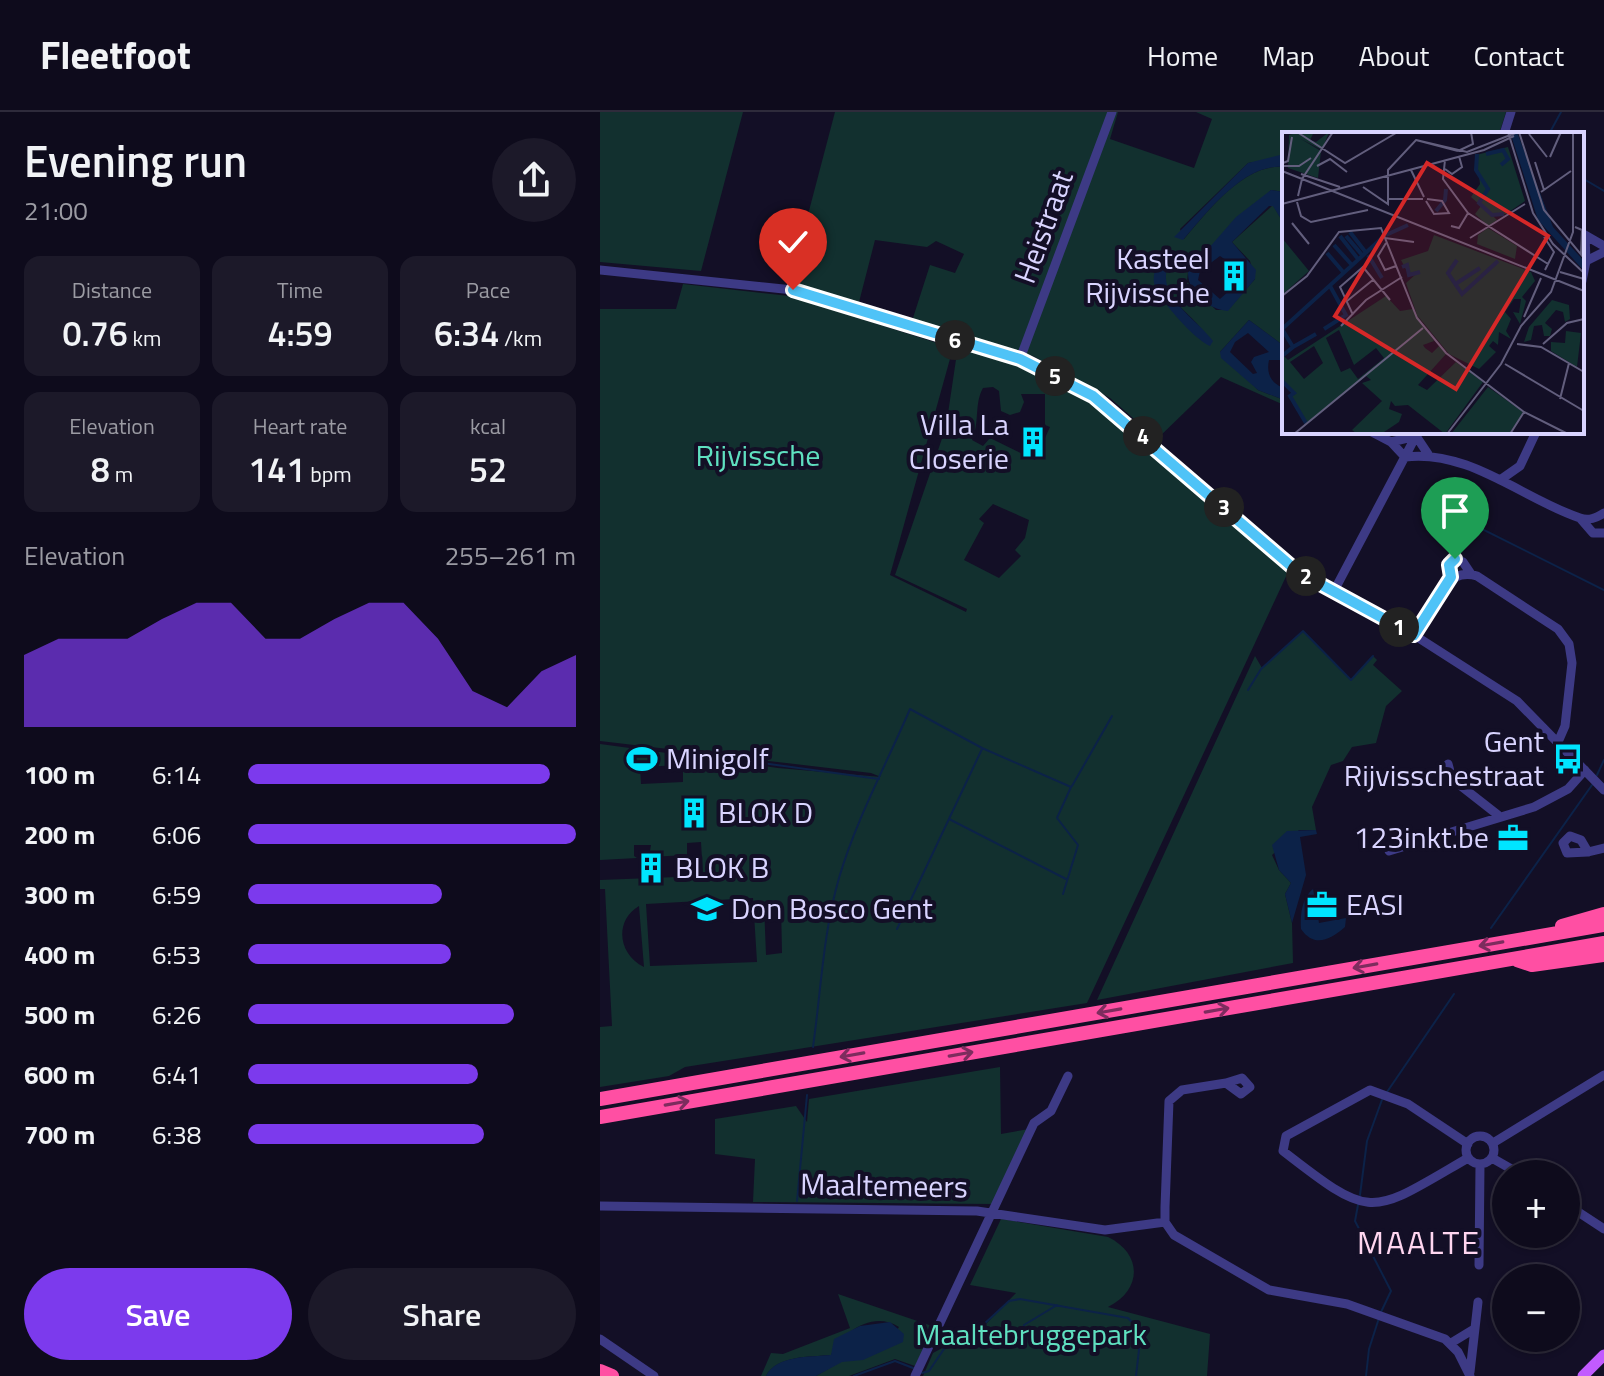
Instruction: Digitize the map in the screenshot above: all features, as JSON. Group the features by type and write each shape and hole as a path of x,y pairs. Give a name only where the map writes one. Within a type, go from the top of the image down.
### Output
{"highway":[{"path":"1540,936 1579,919 1604,914"},
{"path":"600,1099 1604,925"},
{"path":"600,1117 1604,943"},
{"path":"1513,958 1532,965 1604,955"},
{"path":"600,1371 612,1376"}],"main road":[{"path":"1583,1376 1604,1355"},
{"path":"1592,1376 1604,1364"}],"street":[{"name":"Heistraat","path":"1020,359 1112,112"},
{"path":"1505,132 1511,112"},
{"path":"1584,235 1604,249 1586,261"},
{"path":"1584,243 1584,271"},
{"path":"600,270 781,287 1020,359 1102,401 1293,568 1414,635 1508,695 1604,790"},
{"path":"1376,434 1391,442 1405,457"},
{"path":"1334,591 1417,434"},
{"path":"1391,442 1417,434"},
{"path":"1417,434 1428,454"},
{"path":"1500,480 1520,466 1535,434"},
{"path":"1405,457 1428,454 1500,480 1580,518 1593,519 1604,513"},
{"path":"1520,466 1527,492"},
{"path":"1580,518 1593,533 1604,533"},
{"path":"1414,635 1451,577 1449,565 1455,559 1463,562 1471,574 1558,629 1569,644 1572,663 1567,710 1558,742"},
{"path":"1451,577 1471,574"},
{"path":"1448,764 1452,779 1498,815"},
{"path":"1389,851 1427,837 1483,825 1498,815 1534,807 1557,796 1585,770"},
{"path":"1588,852 1604,848"},
{"path":"1493,1143 1604,1075"},
{"path":"915,1376 1034,1123 1051,1111 1068,1076"},
{"path":"1226,1083 1182,1090 1169,1101 1165,1222 1183,1242 1269,1290 1347,1304 1451,1343 1470,1376"},
{"path":"1468,1144 1408,1104 1370,1090 1286,1136 1283,1151 1332,1189 1360,1203 1400,1197 1468,1158"},
{"path":"1468,1144 1481,1136 1493,1143"},
{"path":"1492,1158 1493,1143"},
{"path":"1468,1144 1468,1158"},
{"path":"1468,1158 1480,1165"},
{"path":"1480,1165 1492,1158"},
{"path":"1492,1158 1496,1160"},
{"path":"1479,1265 1480,1165"},
{"name":"Maaltemeers","path":"600,1206 993,1212 1105,1230 1165,1222"},
{"path":"1580,1213 1604,1229"},
{"path":"1470,1376 1478,1302"},
{"path":"1451,1343 1474,1329"},
{"path":"600,1339 654,1376"}],"green space":[{"path":"600,112 743,112 701,271 600,262"},
{"path":"835,112 1118,112 1110,139 1194,168 1212,119 1196,112 1506,112 1500,132 1282,132 1282,157 1248,163 1180,229 1184,239 1203,216 1241,181 1255,172 1282,167 1282,192 1271,190 1188,272 1187,282 1216,310 1228,310 1255,279 1250,261 1232,242 1273,205 1282,221 1282,345 1249,320 1220,352 1258,390 1282,399 1282,404 1221,377 1157,439 1110,398 1033,356 912,321 930,265 955,273 964,254 936,241 927,247 875,240 858,306 790,283","holes":["1172,257 1166,272 1166,284 1178,305 1197,323 1210,345 1163,300 1158,260"]},
{"name":"Rijvissche","path":"683,284 789,296 953,348 890,575 966,612 967,609 895,575 946,427 958,346 1028,369 1109,412 1289,570 1087,1003 685,1067 669,1076 600,1087 600,1027 612,1026 605,889 600,889 600,880 703,876 701,842 687,843 687,855 649,857 651,845 634,845 634,856 637,858 600,860 600,744 778,768 881,777 871,773 600,741 600,309 676,309","holes":["993,387 999,391 1001,411 1010,415 1020,412 1024,402 1021,394 1045,394 1045,425 1050,427 1035,460 990,438 983,446 972,440 983,388","993,504 1029,520 1025,538 1015,550 1021,556 999,578 964,560 984,523 979,519","683,765 683,782 641,784 640,767","753,898 757,962 650,966 646,904","781,904 782,953 766,955 764,905","639,906 644,967 624,946 622,937 626,920"]},
{"path":"1303,631 1351,680 1373,656 1377,660 1373,665 1402,691 1386,706 1376,743 1352,747 1343,761 1331,765 1312,807 1316,830 1299,830 1272,855 1279,870 1291,883 1285,894 1292,923 1293,963 1097,1000 1255,656 1262,668"},
{"path":"1000,1067 1001,1134 1029,1129 993,1204 753,1202 755,1159 715,1154 715,1119 796,1106 807,1122 809,1099"},
{"name":"Maaltebruggepark","path":"1001,1219 1108,1237 1119,1244 1128,1253 1134,1272 1127,1291 1108,1307 1210,1334 1207,1376 923,1376 933,1353 985,1325 1016,1293 970,1285"},
{"path":"838,1294 935,1327 915,1366 895,1359 849,1376 816,1376 842,1361 863,1359 883,1350 899,1327 879,1321 869,1322 850,1332 831,1355 786,1361 771,1369 766,1376 761,1376 771,1353 783,1354 850,1328"}],"water":[{"path":"1282,156 1282,167 1255,172 1241,181 1215,204 1183,240 1174,237 1248,163"},
{"path":"1271,190 1282,192 1282,221 1273,206 1269,206 1232,242 1256,270 1255,279 1228,311 1200,299 1191,286 1188,272 1236,217","holes":["1220,256 1243,272 1243,278 1220,299 1198,280 1200,271"]},
{"path":"1167,247 1172,257 1166,282 1170,293 1213,341 1210,346 1187,328 1157,290 1154,273"},
{"path":"1249,320 1282,345 1282,360 1269,360 1268,370 1273,381 1282,387 1282,399 1258,390 1221,358 1220,352","holes":["1248,333 1269,352 1254,357 1251,362 1257,373 1253,374 1230,352 1235,342"]},
{"path":"1316,830 1317,834 1300,837 1306,875 1292,923 1285,894 1291,883 1279,870 1272,845 1287,831"},
{"path":"1313,889 1319,923 1346,918 1345,927 1322,940 1311,939 1301,929 1302,907"},
{"path":"890,1322 904,1334 903,1342 863,1360 842,1362 816,1376 766,1376 777,1364 785,1361 831,1355 834,1339 860,1326"}],"waterway":[{"path":"1550,132 1561,112"},
{"path":"1584,179 1604,191"},
{"path":"1452,514 1604,590"},
{"path":"1248,690 1261,669 1303,631 1351,680 1373,656"},
{"path":"813,1047 826,941 839,878 863,814 910,709 982,748 1071,787 1057,818 1078,845 1063,894"},
{"path":"1072,786 1112,716"},
{"path":"897,929 982,749"},
{"path":"1597,775 1604,760"},
{"path":"754,762 879,779"},
{"path":"1491,928 1592,785"},
{"path":"949,819 1066,879"},
{"path":"1387,1092 1454,994"},
{"path":"797,1201 807,1095"},
{"path":"1360,1195 1367,1141 1383,1097"},
{"path":"1358,1205 1355,1221 1391,1291 1381,1312"},
{"name":"MAALTE","path":"922,1373 929,1371 946,1346 983,1325 1009,1301 1020,1299 1128,1318 1141,1332 1136,1376"},
{"path":"1024,1335 1024,1325 1057,1305"},
{"path":"1366,1376 1369,1349 1379,1318"},
{"name":"MAALTE","path":"854,1376 895,1361 913,1368"}],"place":[{"name":"Kasteel Rijvissche","path":"1234,276"},
{"name":"Villa La Closerie","path":"1033,442"},
{"name":"Minigolf","path":"642,759"},
{"name":"Gent Rijvisschestraat","path":"1568,759"},
{"name":"BLOK D","path":"694,813"},
{"name":"123inkt.be","path":"1513,838"},
{"name":"BLOK B","path":"651,868"},
{"name":"EASI","path":"1322,905"},
{"name":"Don Bosco Gent","path":"707,909"}],"district":[{"name":"MAALTE","path":"1419,1243"}],"route":[{"path":"793,290 1020,359 1077,387 1112,409 1298,572 1414,635 1443,585 1451,577 1449,565 1455,559"}]}
